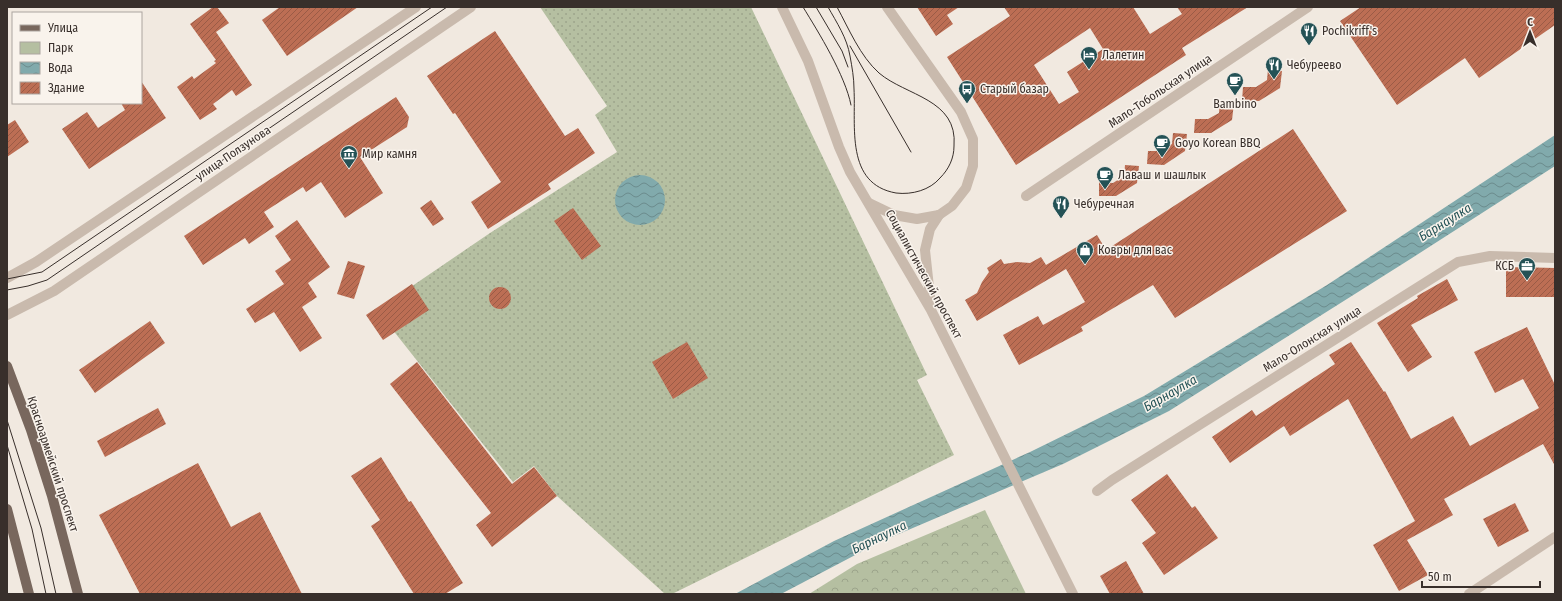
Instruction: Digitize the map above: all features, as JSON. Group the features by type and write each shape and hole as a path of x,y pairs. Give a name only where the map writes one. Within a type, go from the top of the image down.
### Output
{"main road":[{"name":"Красноармейский проспект","path":"7,366 31,430 52,496 78,594"},
{"path":"7,509 29,594"}],"street":[{"name":"улица Ползунова","path":"7,278 36,262 416,7"},
{"name":"улица Ползунова","path":"7,316 54,291 471,7"},
{"name":"Социалистический проспект","path":"782,7 808,61 839,147 850,172 932,310 1073,594"},
{"path":"869,203 894,215 917,218 938,215 952,206 966,188 973,166 973,138 961,112 887,7"},
{"name":"Мало-Тобольская улица","path":"1026,196 1308,7"},
{"path":"932,310 925,250 930,229 938,215"},
{"name":"Мало-Олонская улица","path":"1097,491 1118,476 1458,262 1490,256 1555,258"},
{"path":"1469,594 1555,537"}],"green space":[{"path":"540,7 751,7 927,375 917,380 954,455 672,594 665,594 557,496 534,466 513,482 377,310 490,233 617,152 595,115 607,106"},
{"path":"985,510 1026,594 809,594 857,564"}],"water":[{"name":"Барнаулка","path":"1555,135 1555,166 1169,411 1063,464 880,542 781,594 735,594 834,541 1030,452 1144,396 1327,285"},
{"path":"640,175 650,177 658,182 663,190 665,200 663,210 658,218 650,223 640,225 630,223 622,218 617,210 615,200 617,190 622,182 630,177"}],"building":[{"path":"213,7 217,7 229,23 216,32 252,85 236,96 232,90 213,104 217,109 200,120 177,87 192,76 194,79 216,63 214,61 216,60 190,24"},
{"path":"280,7 358,7 287,56 262,20"},
{"path":"917,7 959,7 947,15 953,24 936,36"},
{"path":"1004,7 1133,7 1150,34 1182,14 1177,7 1248,7 1182,48 1186,55 1016,165 947,57 1010,16","holes":["1090,28 1103,49 1067,72 1079,92 1059,104 1034,65"]},
{"path":"1361,7 1555,7 1555,25 1479,78 1465,58 1397,105 1340,21"},
{"path":"495,31 565,136 578,128 595,153 548,184 551,189 488,229 471,202 501,182 455,113 453,114 427,76"},
{"path":"1268,69 1282,71 1280,88 1259,101 1242,101 1243,87 1256,87 1267,80"},
{"path":"142,82 166,118 89,169 62,129 87,112 98,128 125,110 122,104 142,104"},
{"path":"396,97 409,117 407,127 360,157 383,193 345,218 321,182 306,192 303,187 264,212 274,227 249,244 245,238 203,265 184,236"},
{"path":"1220,101 1234,103 1232,120 1211,133 1194,133 1195,119 1208,119 1219,113"},
{"path":"15,120 29,142 7,157 7,125"},
{"path":"1293,129 1347,211 1175,318 1153,285 1081,327 1083,331 1019,365 1003,335 1038,316 1043,325 1085,302 1066,269 977,321 965,300 977,293 989,272 987,268 1001,259 1004,264 1017,262 1030,263 1041,257 1046,265 1097,235 1106,250"},
{"path":"1173,133 1187,134 1185,151 1164,165 1147,164 1148,151 1161,151 1172,144"},
{"path":"1125,165 1139,166 1137,183 1116,196 1099,196 1099,182 1113,183 1124,176"},
{"path":"431,200 444,219 433,226 420,208"},
{"path":"573,208 601,246 582,260 554,221"},
{"path":"297,220 330,267 308,283 317,297 302,307 322,338 300,352 274,312 255,323 246,309 284,284 275,271 291,260 275,236"},
{"path":"348,261 365,266 354,299 337,294"},
{"path":"1506,267 1555,268 1555,297 1506,297"},
{"path":"1447,279 1458,300 1411,325 1432,357 1408,372 1377,323 1418,298 1417,296"},
{"path":"412,284 429,310 383,340 366,315"},
{"path":"500,287 508,290 511,298 508,306 500,309 492,306 489,298 492,290"},
{"path":"150,321 165,343 95,393 79,370"},
{"path":"1527,327 1555,385 1555,466 1543,444 1444,499 1453,515 1407,540 1428,575 1399,591 1373,545 1415,521 1348,399 1290,436 1284,426 1230,463 1212,437 1252,410 1256,416 1335,364 1329,355 1351,342 1384,392 1385,391 1411,439 1453,416 1470,446 1539,408 1523,379 1495,393 1474,352"},
{"path":"687,342 708,378 673,399 652,362"},
{"path":"417,362 512,484 534,467 557,496 492,547 476,525 491,513 390,384"},
{"path":"158,408 166,424 105,457 97,441"},
{"path":"381,457 463,583 445,594 414,594 371,526 380,520 351,476"},
{"path":"198,463 231,527 260,512 302,594 140,594 99,515"},
{"path":"1167,474 1192,508 1195,506 1218,538 1164,575 1142,543 1156,533 1131,500"},
{"path":"1515,503 1529,531 1498,547 1483,519"},
{"path":"1126,561 1144,594 1110,594 1100,576"}],"tram line":[{"path":"7,279 42,272 432,7"},
{"path":"7,290 28,286 47,280 447,7"},
{"path":"803,7 824,42 837,68 848,93 851,105"},
{"path":"816,7 842,51 848,67"},
{"path":"828,7 849,49 854,85 855,136 861,166 868,178 880,187 896,193 908,193 926,189 943,175 952,159 954,150 953,130 948,118 939,108 928,100 890,81 879,73 866,59 837,7"},
{"path":"850,46 911,152"},
{"path":"7,420 41,528 56,594"},
{"path":"7,445 32,529 46,594"}],"place":[{"name":"Pochikriff's","path":"1309,46"},
{"name":"Лалетин","path":"1089,70"},
{"name":"Чебуреево","path":"1274,80"},
{"name":"Bambino","path":"1235,96"},
{"name":"Старый базар","path":"967,104"},
{"name":"Goyo Korean BBQ","path":"1162,158"},
{"name":"Мир камня","path":"349,169"},
{"name":"Лаваш и шашлык","path":"1105,190"},
{"name":"Чебуречная","path":"1061,219"},
{"name":"Ковры для вас","path":"1085,265"},
{"name":"КСБ","path":"1527,281"}]}
